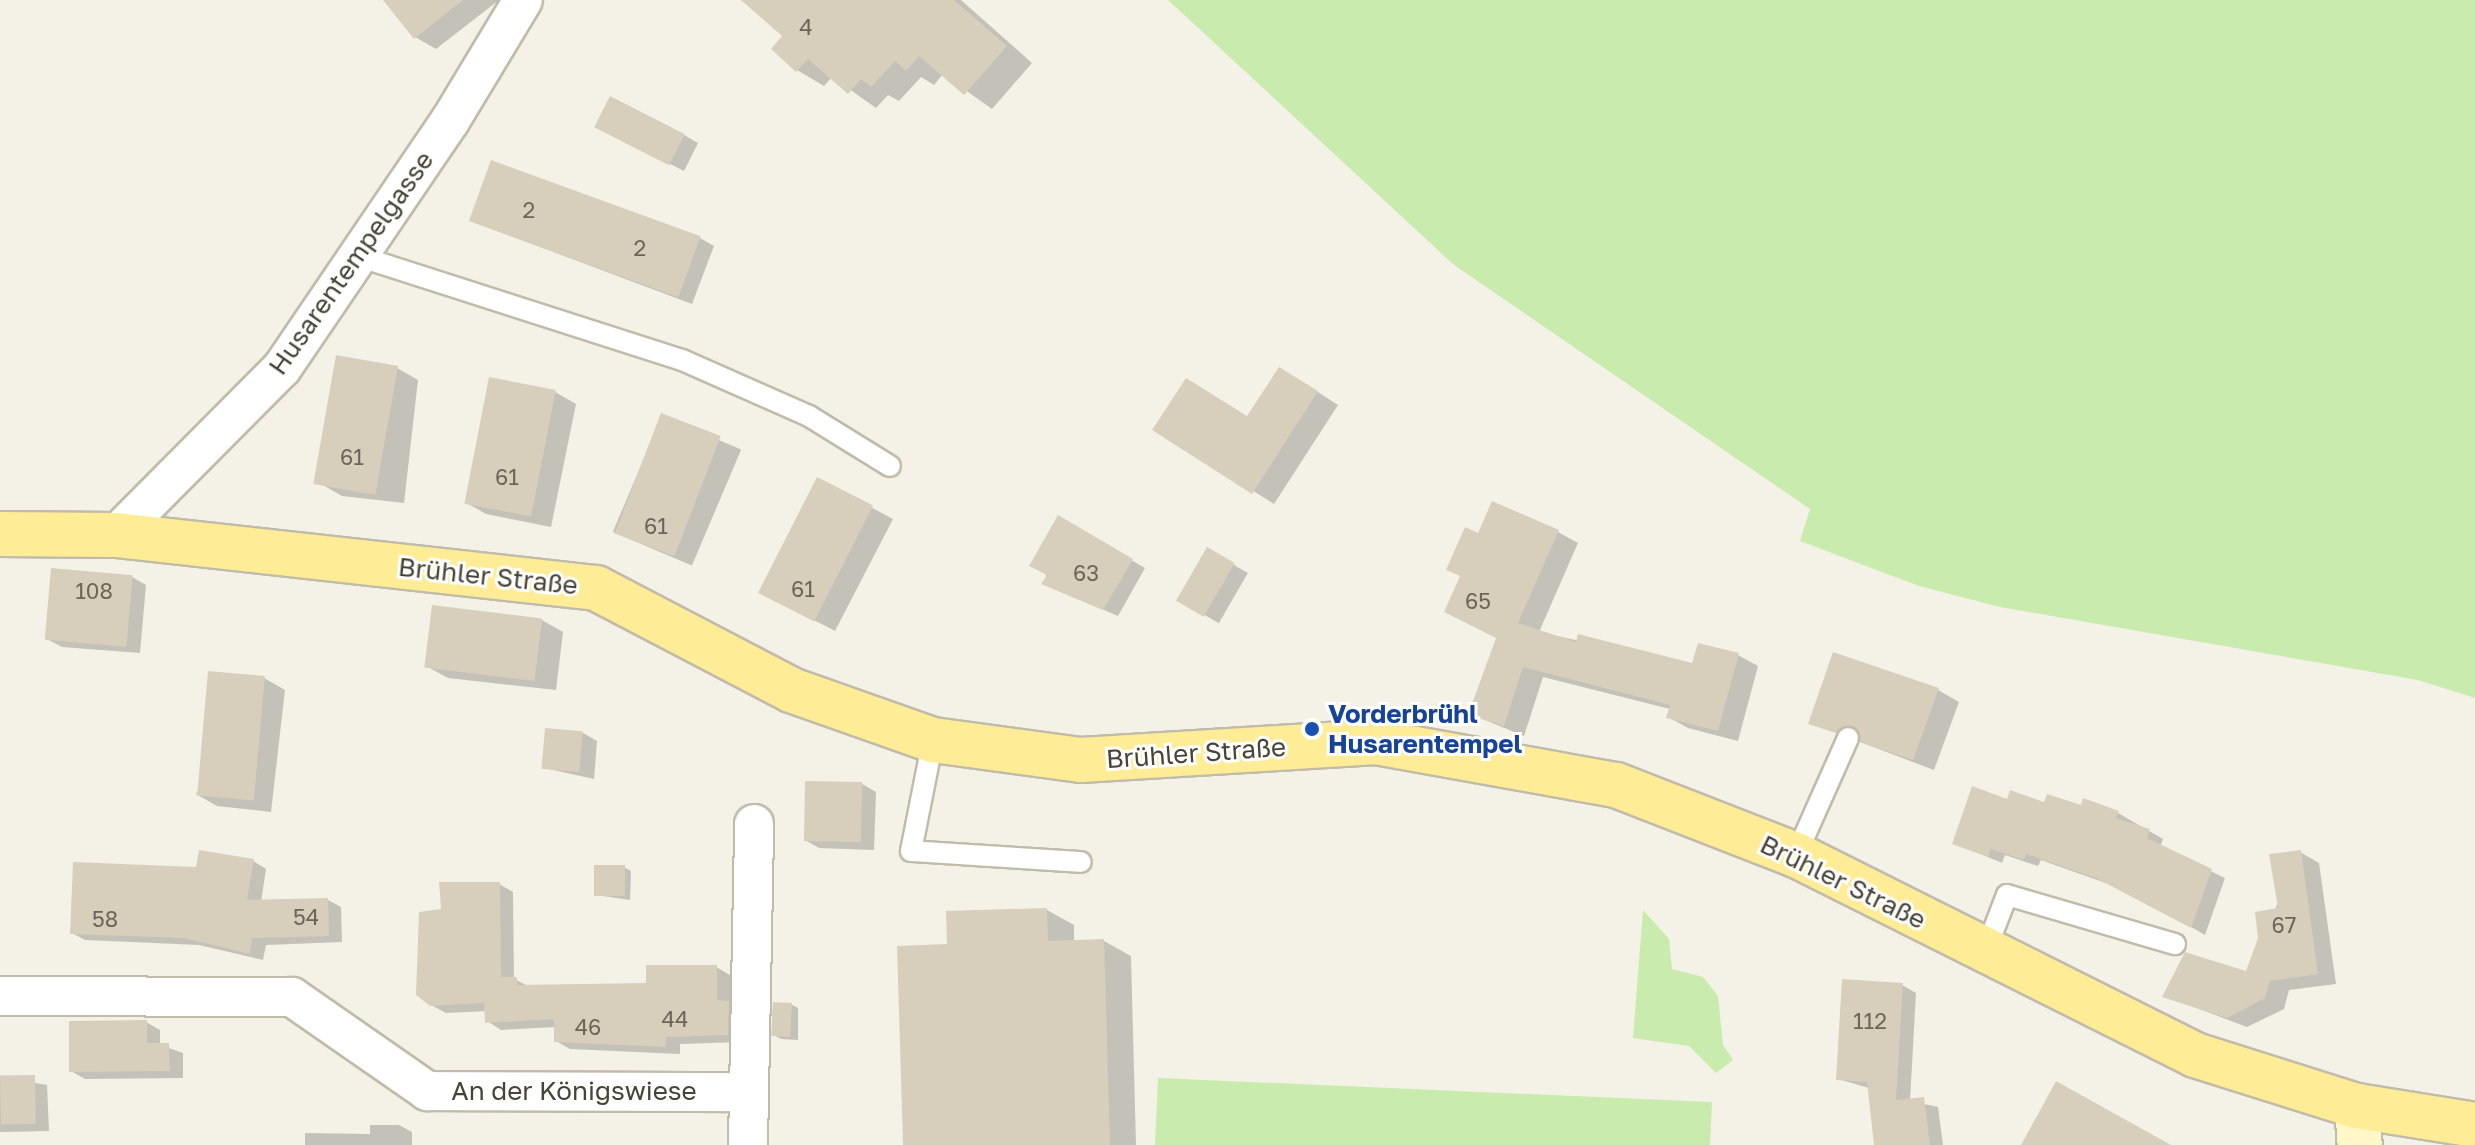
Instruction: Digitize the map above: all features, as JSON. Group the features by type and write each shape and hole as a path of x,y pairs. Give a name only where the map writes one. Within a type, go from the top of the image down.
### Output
{"main road":[{"name":"Brühler Straße","path":"0,534 116,535 596,588 791,690 933,740 1081,760 1376,742 1616,785 1796,855 1984,952 2195,1055 2359,1126 2475,1125"}],"street":[{"name":"Husarentempelgasse","path":"116,535 282,368 523,0"},
{"path":"748,1145 754,824"},
{"name":"An der Königswiese","path":"0,996 292,997 427,1091 747,1092"}],"lane":[{"path":"358,256 682,360 809,416 890,466"},
{"path":"1796,855 1848,738"},
{"path":"933,740 911,851 1081,862"},
{"path":"1984,952 2007,895 2175,944"}],"green space":[{"path":"1168,0 2475,0 2475,698 2418,680 2000,607 1919,586 1800,541 1810,509 1454,265"},
{"path":"1643,910 1669,939 1672,969 1703,977 1718,996 1723,1045 1733,1060 1716,1073 1689,1046 1633,1038"},
{"path":"1158,1078 1712,1102 1710,1145 1155,1145"}],"building":[{"path":"383,0 463,0 414,39"},
{"path":"741,0 954,0 1007,46 964,95 919,56 906,71 895,61 871,87 861,79 848,94 808,59 796,72 771,49 782,36"},
{"path":"610,96 685,134 669,165 594,127"},
{"path":"491,160 701,236 678,297 469,221"},
{"path":"336,355 398,366 375,495 313,484"},
{"path":"1279,367 1318,391 1252,494 1152,430 1186,378 1247,416"},
{"path":"489,377 556,390 531,517 464,504"},
{"path":"661,413 721,436 675,556 615,533"},
{"path":"817,477 873,506 814,621 758,593"},
{"path":"1492,501 1559,530 1518,623 1576,642 1578,634 1692,663 1698,643 1739,653 1718,731 1666,718 1670,705 1523,667 1504,726 1468,715 1496,638 1444,612 1460,576 1446,570 1465,527 1478,533"},
{"path":"1058,515 1133,559 1103,610 1041,584 1047,575 1029,566"},
{"path":"1207,547 1235,563 1204,617 1176,601"},
{"path":"51,568 133,575 126,647 45,640"},
{"path":"432,605 542,619 534,681 424,668"},
{"path":"1833,652 1939,688 1913,760 1860,742 1853,726 1836,733 1808,724"},
{"path":"208,671 265,676 254,800 197,796"},
{"path":"545,728 583,731 579,772 541,769"},
{"path":"805,781 862,782 861,842 804,841"},
{"path":"1972,786 2007,799 2010,790 2044,802 2047,794 2081,805 2083,798 2119,811 2116,818 2150,829 2147,838 2212,869 2191,928 2096,878 2026,854 2024,860 1991,849 1988,857 1952,844"},
{"path":"199,850 254,859 247,900 328,898 329,936 252,938 250,954 184,938 70,934 73,862 196,867"},
{"path":"2301,850 2318,974 2270,981 2265,998 2227,1018 2162,997 2185,952 2246,971 2258,938 2255,912 2278,908 2269,854"},
{"path":"594,865 625,865 625,896 594,896"},
{"path":"439,882 500,882 501,977 517,977 517,985 646,983 646,965 717,965 717,1000 729,1001 728,1035 666,1037 666,1047 554,1042 554,1019 485,1023 484,1003 430,1006 416,995 419,912 441,909"},
{"path":"1047,908 1048,941 1104,939 1110,1145 903,1145 897,946 947,944 946,911"},
{"path":"1842,979 1903,983 1896,1100 1924,1097 1930,1145 1874,1145 1867,1082 1836,1080"},
{"path":"773,1002 792,1003 790,1037 771,1036"},
{"path":"147,1020 147,1043 169,1043 170,1071 69,1072 69,1021"},
{"path":"35,1075 36,1124 1,1125 0,1076"},
{"path":"2056,1081 2171,1145 2021,1145"}],"place":[{"name":"Vorderbrühl Husarentempel","path":"1312,729"}]}
